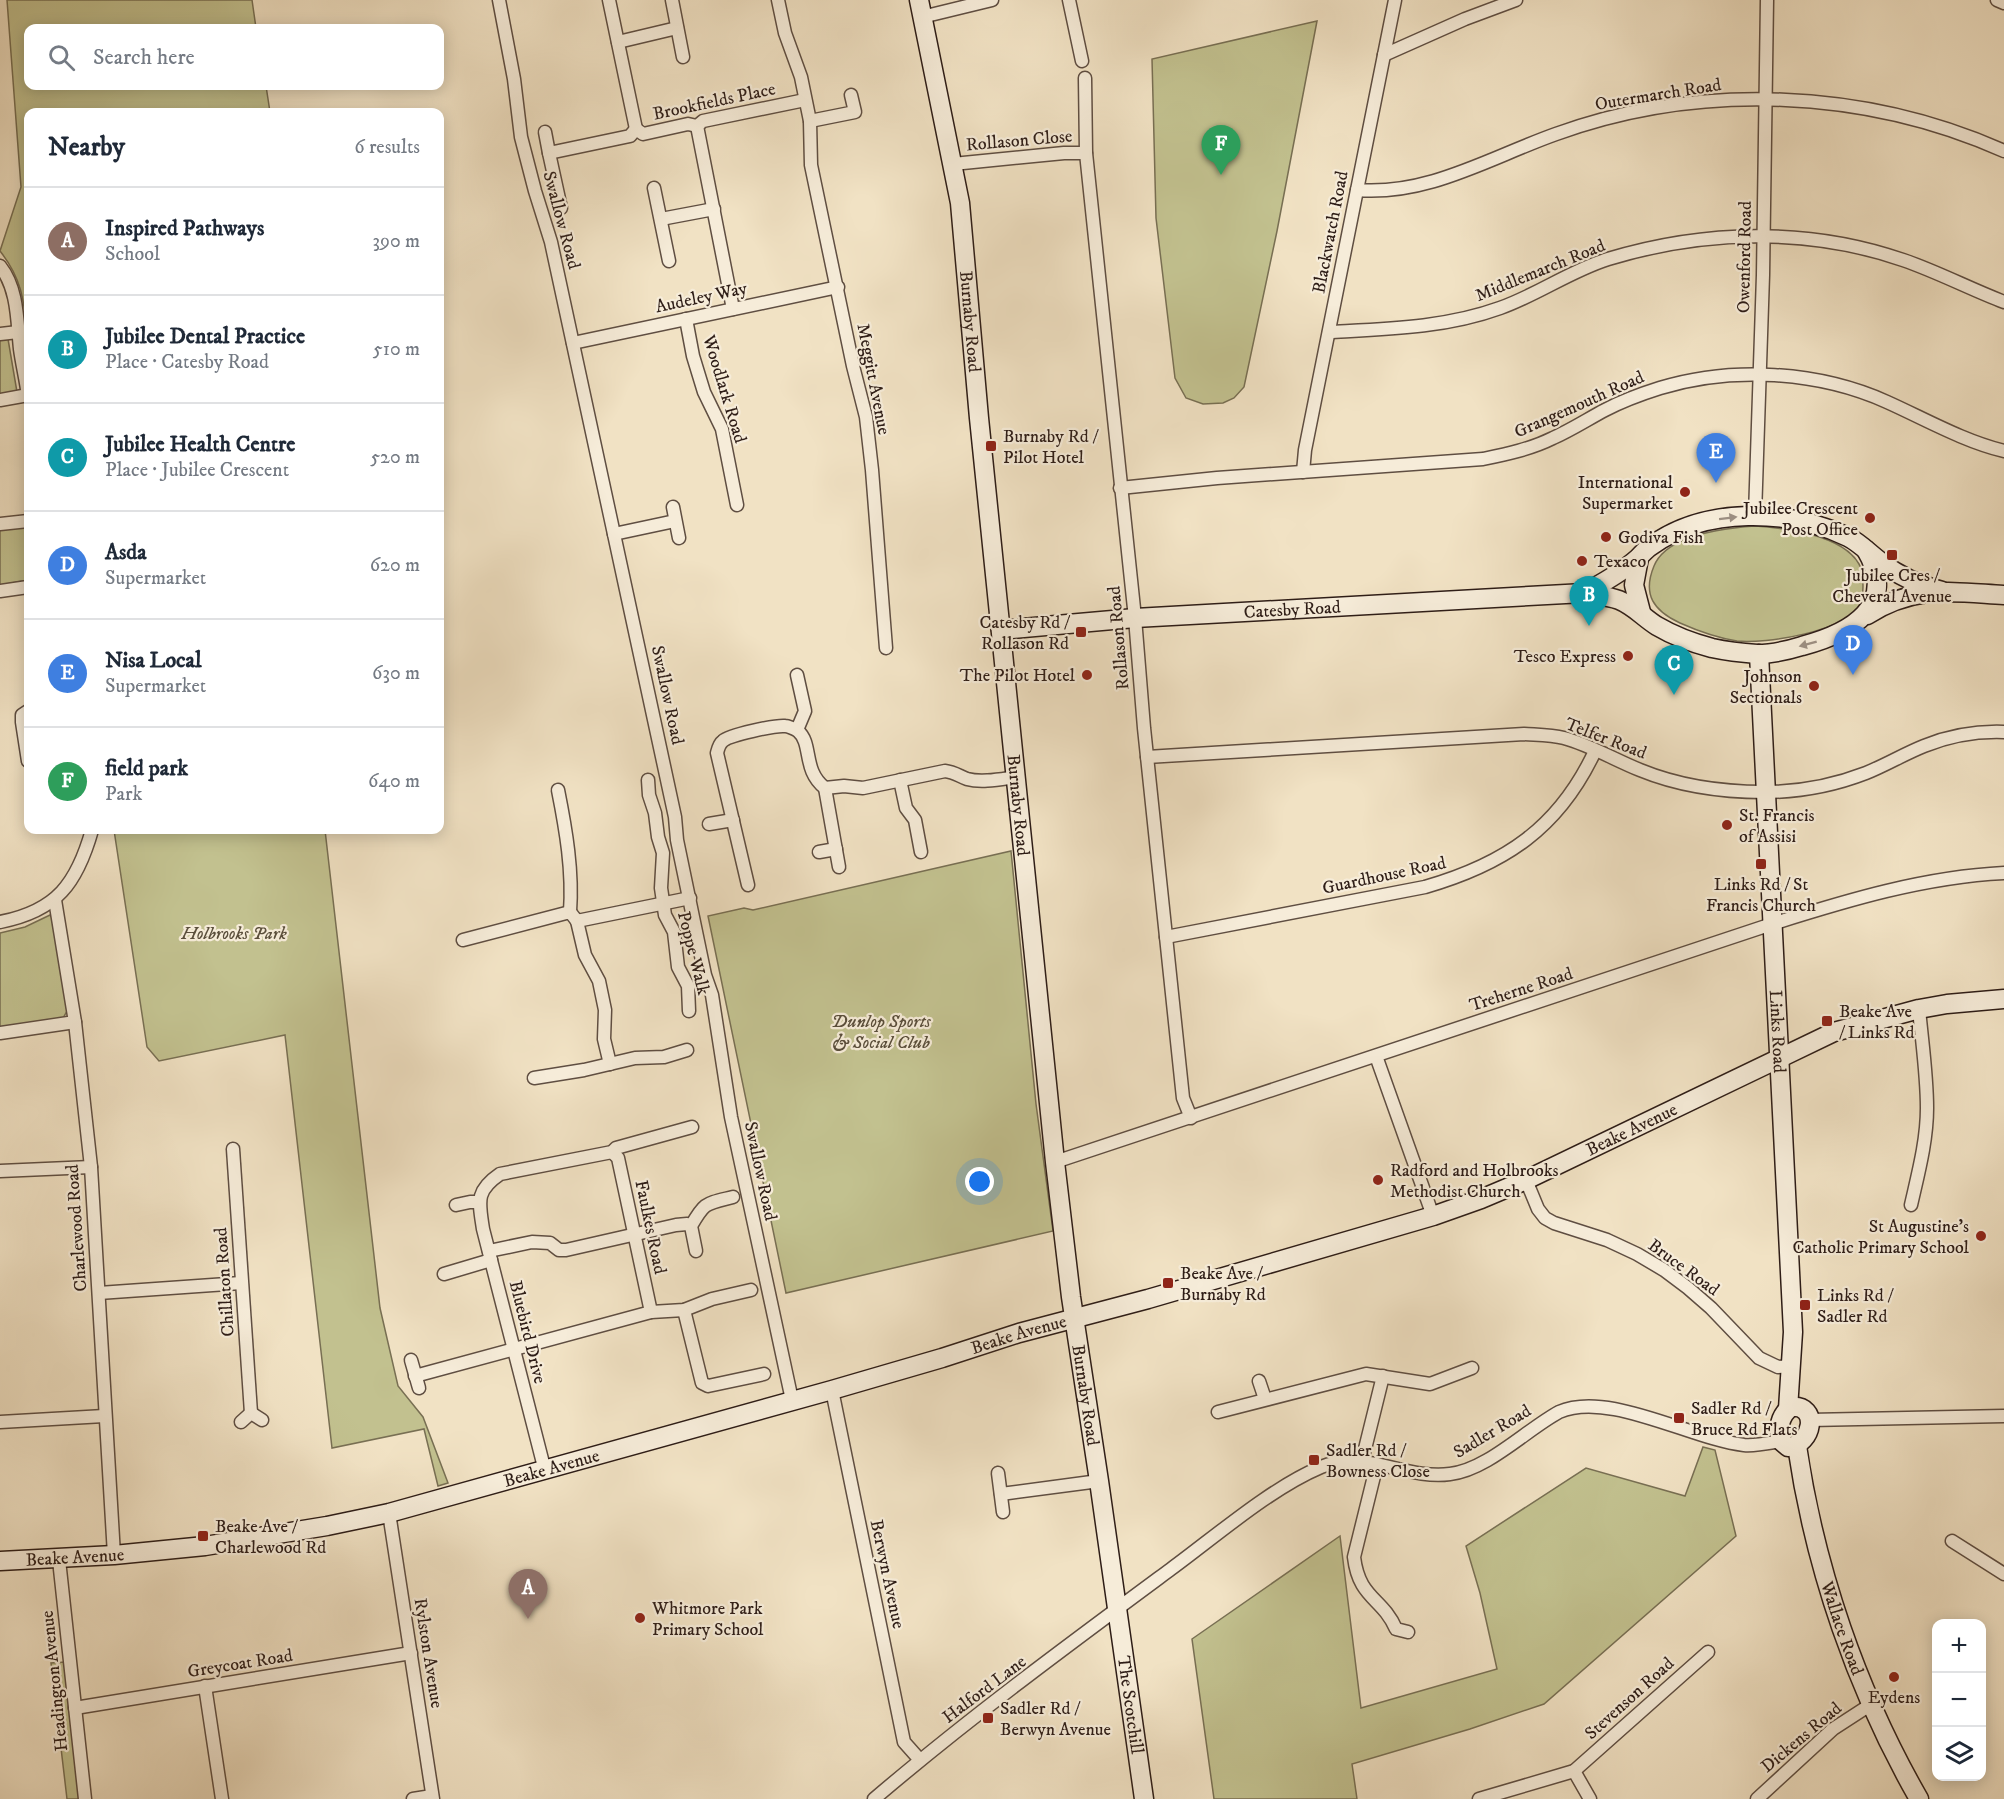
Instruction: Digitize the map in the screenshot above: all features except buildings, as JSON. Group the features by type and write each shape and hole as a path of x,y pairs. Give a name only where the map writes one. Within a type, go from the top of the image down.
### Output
{"street":[{"name":"Swallow Road","path":"499,0 513,69 521,137 551,242 675,817 677,840 705,975 712,995 731,1117 792,1400"},
{"path":"609,0 636,129"},
{"path":"672,0 683,57"},
{"name":"Meggitt Avenue","path":"778,0 785,33 801,77 810,121 811,165 866,417 886,648"},
{"path":"920,8 992,0"},
{"path":"1069,0 1082,61"},
{"name":"Blackwatch Road","path":"1304,472 1305,450 1395,0"},
{"path":"1384,55 1465,19 1516,0"},
{"name":"Owenford Road","path":"1755,515 1763,275 1767,0"},
{"path":"1997,0 2004,3"},
{"name":"Burnaby Road","path":"920,8 960,203 1054,1162 1074,1318 1100,1481 1117,1610"},
{"path":"618,42 677,28"},
{"name":"Rollason Close","path":"953,164 1064,153 1086,153 1085,78"},
{"path":"810,121 855,112 851,95"},
{"name":"Brookfields Place","path":"549,153 630,136 636,129 643,134 688,124 697,126 703,121 805,100"},
{"name":"Outermarch Road","path":"1357,190 1387,191 1431,182 1474,168 1559,133 1617,117 1692,104 1765,100 1810,101 1877,111 1957,132 2004,151"},
{"path":"697,126 733,309"},
{"path":"545,132 561,208"},
{"name":"Rollason Road","path":"1086,153 1183,1098 1191,1118"},
{"path":"654,188 669,261"},
{"path":"661,219 714,208"},
{"name":"Middlemarch Road","path":"1329,332 1436,325 1501,308 1607,260 1649,249 1700,240 1762,236 1795,237 1858,247 1935,272 2004,302"},
{"path":"0,266 9,280 15,297 24,370"},
{"name":"Audeley Way","path":"573,343 838,288"},
{"name":"Woodlark Road","path":"686,319 693,356 704,392 722,429 737,505"},
{"path":"0,334 18,332"},
{"name":"Grangemouth Road","path":"1120,488 1217,478 1483,459 1509,454 1553,438 1608,409 1661,388 1701,378 1760,375 1807,379 1847,388 1884,400 1957,435 2004,451"},
{"path":"0,400 24,397"},
{"path":"673,507 679,538"},
{"path":"1942,591 1919,585 1882,563 1852,540 1830,529 1782,517 1755,515 1702,522 1650,546 1638,558 1634,585 1641,612 1655,624 1677,637 1713,648 1759,654 1821,641 1902,597 1942,591 2004,595"},
{"path":"0,524 24,521"},
{"path":"614,534 675,521"},
{"path":"1860,620 1877,594 1878,581 1875,564 1866,550"},
{"name":"Catesby Road","path":"1584,593 1609,580 1638,558"},
{"path":"1882,563 1893,576 1902,597"},
{"path":"0,591 24,587"},
{"name":"Catesby Road","path":"1001,630 1135,618 1584,593 1618,600 1641,612"},
{"name":"Links Road","path":"1759,654 1793,1322 1788,1409"},
{"path":"796,675 805,711 797,730"},
{"path":"24,714 22,722 24,735"},
{"path":"748,885 717,753 721,742 732,735 785,726 797,730 804,739 811,771 825,788 839,867"},
{"name":"Telfer Road","path":"1148,757 1524,734 1550,735 1566,739 1641,771 1672,781 1723,791 1766,792 1838,782 1867,773 1923,746 1942,740 1980,732 2004,732"},
{"name":"Guardhouse Road","path":"1166,938 1425,887 1478,868 1507,853 1532,836 1564,803 1585,774 1595,751"},
{"path":"825,788 844,786 863,788 945,771 983,780 1016,777"},
{"name":"Poppe Walk","path":"648,780 649,795 663,853 661,888 663,904 665,915 674,932 678,967 688,987 689,1011"},
{"path":"900,780 906,808 915,820 921,852"},
{"path":"558,790 566,831 573,916 585,955 599,981 605,1010 604,1039 610,1064"},
{"path":"710,824 733,820"},
{"path":"0,922 29,914 55,900 73,879 86,853 91,834"},
{"path":"819,852 836,849"},
{"name":"Treherne Road","path":"1054,1162 1861,896 1923,882 2004,873"},
{"path":"464,940 573,916 663,904 690,898"},
{"name":"Charlewood Road","path":"55,900 75,1022 91,1167 114,1555"},
{"name":"Beake Avenue","path":"0,1561 58,1560 256,1539 389,1513 545,1471 942,1358 1018,1333 1148,1299 1433,1216 1482,1199 1526,1180 1834,1032 1919,1009 2004,999"},
{"path":"1911,1205 1927,1110 1926,1074 1919,1009"},
{"path":"0,1033 75,1022"},
{"path":"534,1078 635,1058 664,1058 687,1050"},
{"path":"1376,1056 1433,1216"},
{"path":"456,1205 478,1202 486,1185 500,1174 612,1152 616,1148 692,1127"},
{"name":"Chillaton Road","path":"233,1149 241,1283 256,1416 241,1422"},
{"name":"Faulkes Road","path":"612,1152 618,1158 651,1312"},
{"path":"0,1171 91,1167"},
{"name":"Bruce Road","path":"1526,1180 1538,1209 1545,1218 1617,1245 1664,1270 1711,1308 1759,1358 1778,1367 1792,1366"},
{"path":"696,1251 691,1226 702,1207 707,1203 733,1197"},
{"name":"Bluebird Drive","path":"478,1202 513,1350 545,1471"},
{"path":"444,1274 532,1242 550,1243 559,1250 566,1250 676,1226 687,1224 691,1226"},
{"path":"99,1293 241,1283"},
{"path":"411,1360 417,1382 513,1350 651,1312 684,1310 712,1299 751,1290"},
{"path":"684,1310 702,1383 708,1386 764,1374"},
{"path":"1218,1412 1366,1374 1430,1384 1472,1368"},
{"path":"1362,1461 1383,1376"},
{"path":"1259,1381 1265,1399"},
{"name":"Berwyn Avenue","path":"832,1390 904,1742 920,1760"},
{"name":"Sadler Road","path":"1117,1610 1258,1504 1294,1481 1328,1464 1362,1461 1421,1474 1458,1473 1481,1463 1559,1412 1587,1405 1614,1409 1743,1445 1789,1443"},
{"path":"1801,1408 1808,1413 1810,1420 1806,1436 1789,1443 1780,1421 1788,1409 1801,1408"},
{"path":"0,1422 104,1416"},
{"path":"1810,1420 2004,1416"},
{"name":"Wallace Road","path":"1789,1443 1826,1578 1853,1662 1870,1705 1919,1799"},
{"path":"1377,1464 1354,1557 1362,1586 1390,1616 1400,1633"},
{"path":"998,1473 1004,1512"},
{"path":"1001,1494 1100,1481"},
{"name":"Rylston Avenue","path":"389,1513 433,1797"},
{"path":"1952,1541 2004,1574"},
{"name":"Headington Avenue","path":"58,1560 85,1799"},
{"name":"Halford Lane","path":"874,1799 920,1760 1117,1610"},
{"name":"The Scotchill","path":"1117,1610 1144,1799"},
{"name":"Stevenson Road","path":"1479,1799 1574,1771 1708,1652"},
{"name":"Greycoat Road","path":"75,1708 411,1653"},
{"path":"205,1686 222,1799"},
{"name":"Dickens Road","path":"1757,1799 1833,1729 1870,1705"},
{"path":"1574,1771 1590,1799"},
{"path":"413,1799 433,1797"}],"green space":[{"path":"7,0 252,0 255,24 24,24 24,90 267,90 269,108 24,108 24,310 14,272 0,251 21,187"},
{"path":"1317,21 1277,231 1244,387 1234,398 1223,403 1203,404 1186,398 1175,378 1156,218 1152,59"},
{"path":"8,339 17,392 0,395 0,340"},
{"path":"1755,526 1812,535 1840,546 1851,554 1859,564 1863,581 1860,604 1852,614 1839,622 1804,634 1766,640 1737,641 1715,636 1680,623 1657,607 1650,594 1649,585 1654,566 1661,555 1684,540 1699,535"},
{"path":"24,527 24,581 0,585 0,530"},
{"name":"Holbrooks Park","path":"115,834 325,834 380,1308 398,1386 423,1417 448,1483 438,1486 424,1429 332,1448 285,1035 159,1061 147,1047"},
{"name":"Dunlop Sports & Social Club","path":"1011,851 1036,1104 1053,1231 786,1293 708,916 744,908 753,910"},
{"path":"50,915 53,919 67,1011 63,1018 0,1027 0,933 25,927"},
{"path":"1703,1447 1715,1450 1736,1536 1544,1704 1352,1764 1357,1799 1214,1799 1192,1639 1340,1536 1361,1708 1497,1669 1480,1593 1466,1546 1586,1468 1685,1496"},
{"path":"65,1662 80,1799 67,1799 51,1663"}],"place":[{"name":"field park","path":"1221,175"},
{"name":"Burnaby Rd / Pilot Hotel","path":"991,446"},
{"name":"Nisa Local","path":"1716,483"},
{"name":"International Supermarket","path":"1685,492"},
{"name":"Jubilee Crescent Post Office","path":"1870,518"},
{"name":"Godiva Fish","path":"1606,537"},
{"name":"Jubilee Cres / Cheveral Avenue","path":"1892,555"},
{"name":"Texaco","path":"1582,561"},
{"name":"Jubilee Dental Practice","path":"1589,626"},
{"name":"Catesby Rd / Rollason Rd","path":"1081,632"},
{"name":"Tesco Express","path":"1628,656"},
{"name":"The Pilot Hotel","path":"1087,675"},
{"name":"Asda","path":"1853,675"},
{"name":"Johnson Sectionals","path":"1814,686"},
{"name":"Jubilee Health Centre","path":"1674,695"},
{"name":"St. Francis of Assisi","path":"1727,825"},
{"name":"Links Rd / St Francis Church","path":"1761,864"},
{"name":"Beake Ave / Links Rd","path":"1827,1021"},
{"name":"Radford and Holbrooks Methodist Church","path":"1378,1180"},
{"name":"St Augustine's Catholic Primary School","path":"1981,1236"},
{"name":"Beake Ave / Burnaby Rd","path":"1168,1283"},
{"name":"Links Rd / Sadler Rd","path":"1805,1305"},
{"name":"Sadler Rd / Bruce Rd Flats","path":"1679,1418"},
{"name":"Sadler Rd / Bowness Close","path":"1314,1460"},
{"name":"Beake Ave / Charlewood Rd","path":"203,1536"},
{"name":"Whitmore Park Primary School","path":"640,1618"},
{"name":"Inspired Pathways","path":"528,1619"},
{"name":"Eydens","path":"1894,1677"},
{"name":"Sadler Rd / Berwyn Avenue","path":"988,1718"}]}
